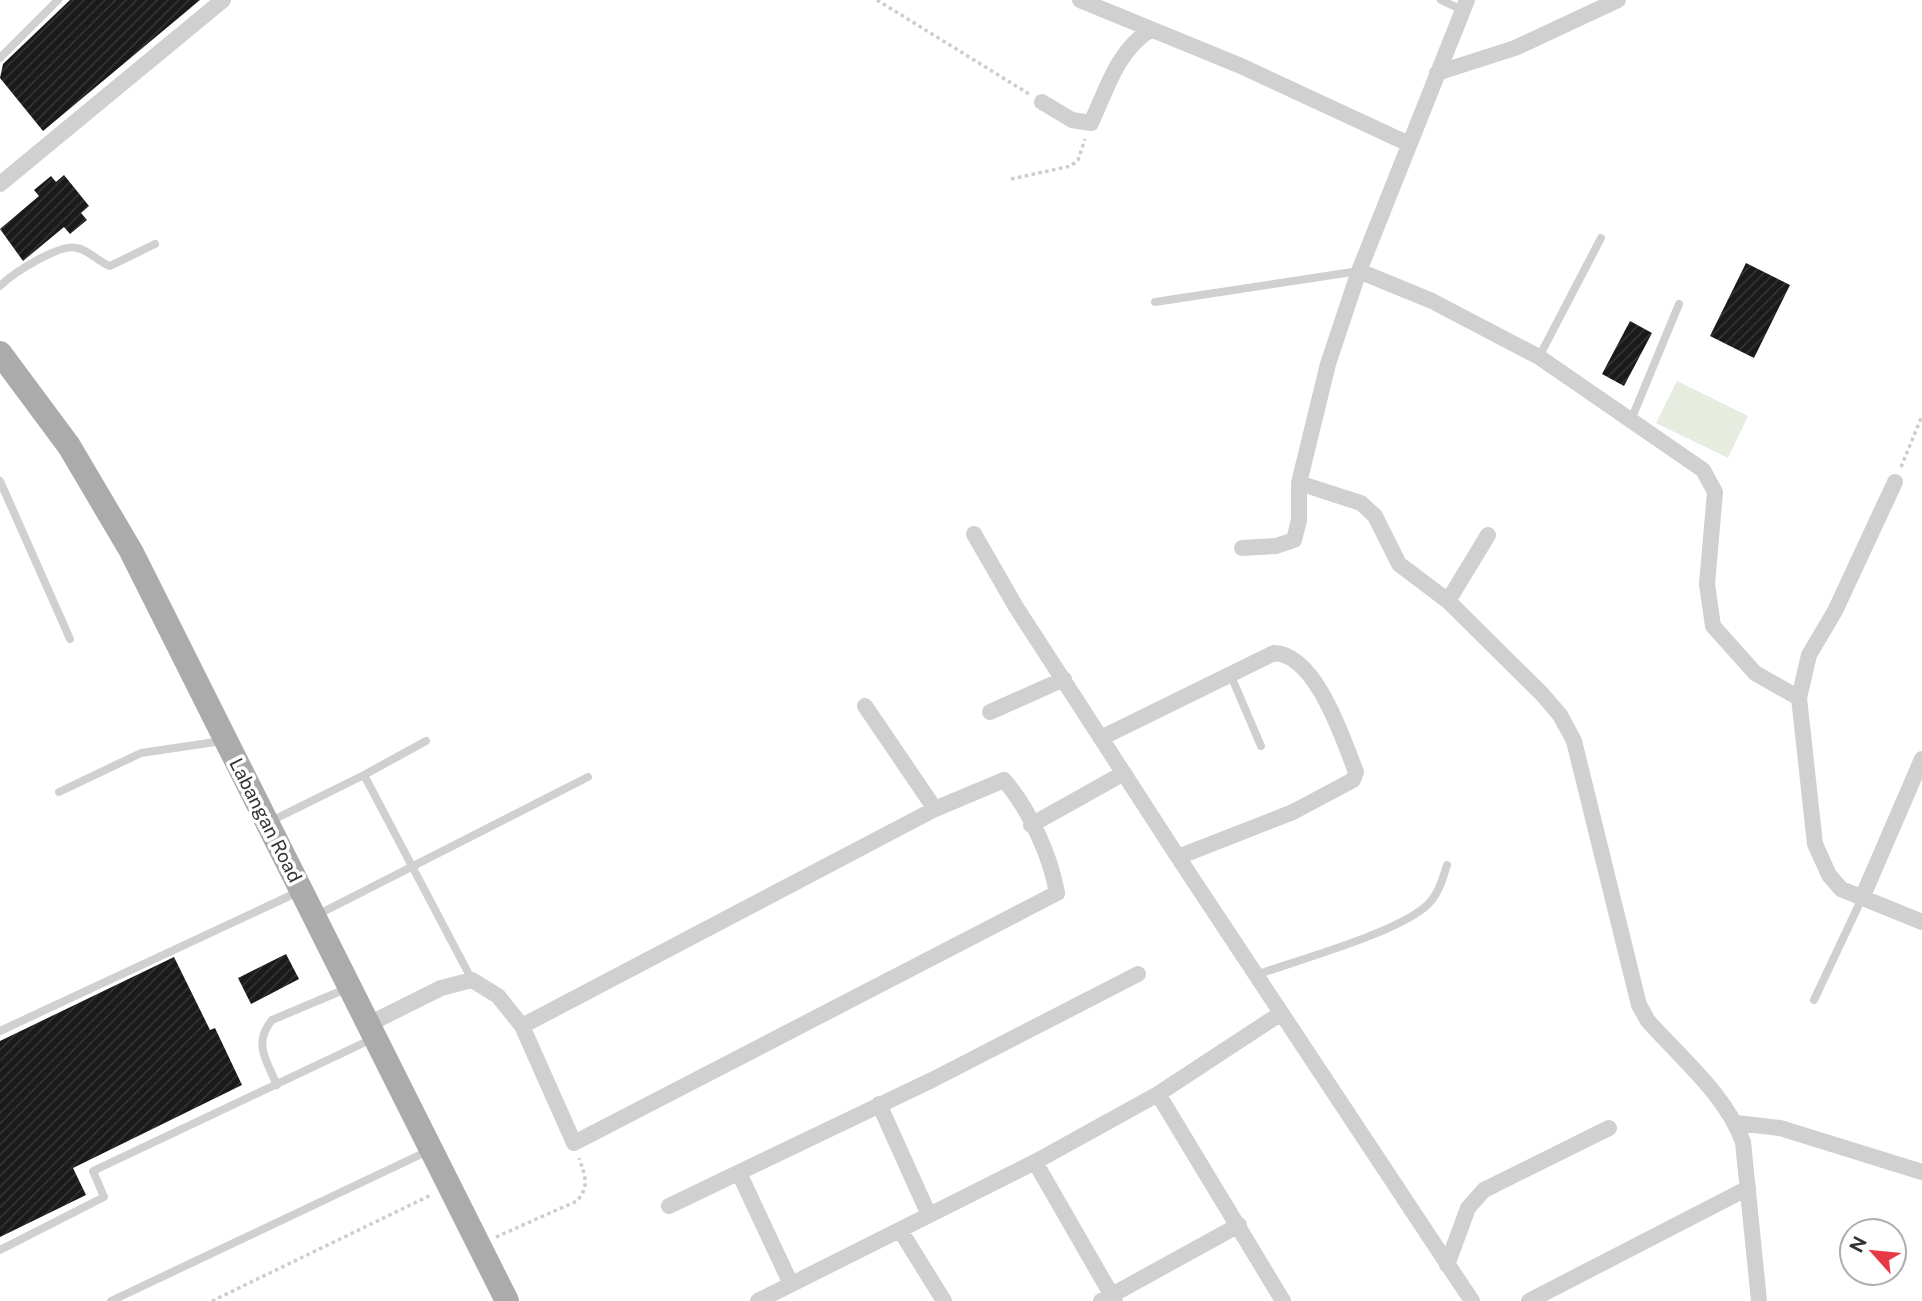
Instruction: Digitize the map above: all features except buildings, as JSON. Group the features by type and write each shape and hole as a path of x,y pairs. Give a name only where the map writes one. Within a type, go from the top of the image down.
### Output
{"main road":[{"name":"Labangan Road","path":"0,353 69,446 131,551 508,1301"}],"street":[{"path":"0,184 223,0"},
{"path":"1080,0 1241,66 1409,144"},
{"path":"1437,73 1515,48 1618,0"},
{"path":"1242,548 1276,546 1294,540 1299,520 1299,483 1328,364 1359,271 1465,5"},
{"path":"1042,102 1072,120 1091,123 1124,53 1133,41 1150,30"},
{"path":"1359,271 1432,301 1539,357 1703,470 1715,492 1707,584 1713,626 1755,673 1799,698"},
{"path":"1895,482 1835,611 1809,655 1799,698 1815,844 1829,874 1841,889 1922,922"},
{"path":"1299,483 1361,503 1375,516 1399,564 1448,601 1560,715 1574,741 1639,1005 1648,1021 1736,1123 1742,1142 1748,1188 1759,1301"},
{"path":"974,534 1016,607 1178,857 1472,1301"},
{"path":"1448,601 1488,535"},
{"path":"1102,737 1274,653 1287,654 1298,662 1333,710 1356,772 1353,780 1293,812 1178,857"},
{"path":"989,712 1064,679"},
{"path":"865,706 935,809"},
{"path":"1862,898 1922,759"},
{"path":"1031,825 1124,773"},
{"path":"372,1031 440,988 472,980 498,996 522,1026 574,1143 1057,893 1053,871 1018,796 1004,780 935,809 522,1026"},
{"path":"669,1206 1138,974"},
{"path":"758,1301 1035,1162 1158,1094 1280,1014"},
{"path":"1158,1094 1283,1301"},
{"path":"879,1104 929,1215"},
{"path":"1736,1123 1780,1128 1922,1172"},
{"path":"1447,1265 1468,1208 1483,1190 1609,1128"},
{"path":"1035,1162 1109,1299 1239,1225"},
{"path":"739,1172 792,1284"},
{"path":"1529,1301 1748,1188"},
{"path":"900,1230 944,1301"}],"lane":[{"path":"0,58 58,0"},
{"path":"1441,0 1465,5"},
{"path":"1539,357 1601,238"},
{"path":"0,286 14,273 69,246 81,248 110,266 155,244"},
{"path":"1155,302 1359,271"},
{"path":"1631,420 1679,304"},
{"path":"0,481 70,639"},
{"path":"1231,676 1261,746"},
{"path":"59,792 141,753 225,740"},
{"path":"268,822 426,741"},
{"path":"364,775 415,866 472,980"},
{"path":"314,916 588,777"},
{"path":"1256,975 1389,927 1424,908 1438,892 1447,865"},
{"path":"0,1031 301,890"},
{"path":"1814,1000 1862,898"},
{"path":"276,1085 259,1044 263,1031 272,1020 351,986"},
{"path":"0,1250 104,1197 93,1171 276,1085 372,1031"},
{"path":"111,1301 431,1150"}],"path":[{"path":"877,0 1042,102"},
{"path":"1011,179 1071,166 1077,160 1091,123"},
{"path":"1895,482 1922,416"},
{"path":"479,1244 577,1201 585,1191 587,1181 574,1143"},
{"path":"212,1301 449,1187"}],"shaded area":[{"path":"1677,381 1748,416 1728,458 1656,423"}]}
